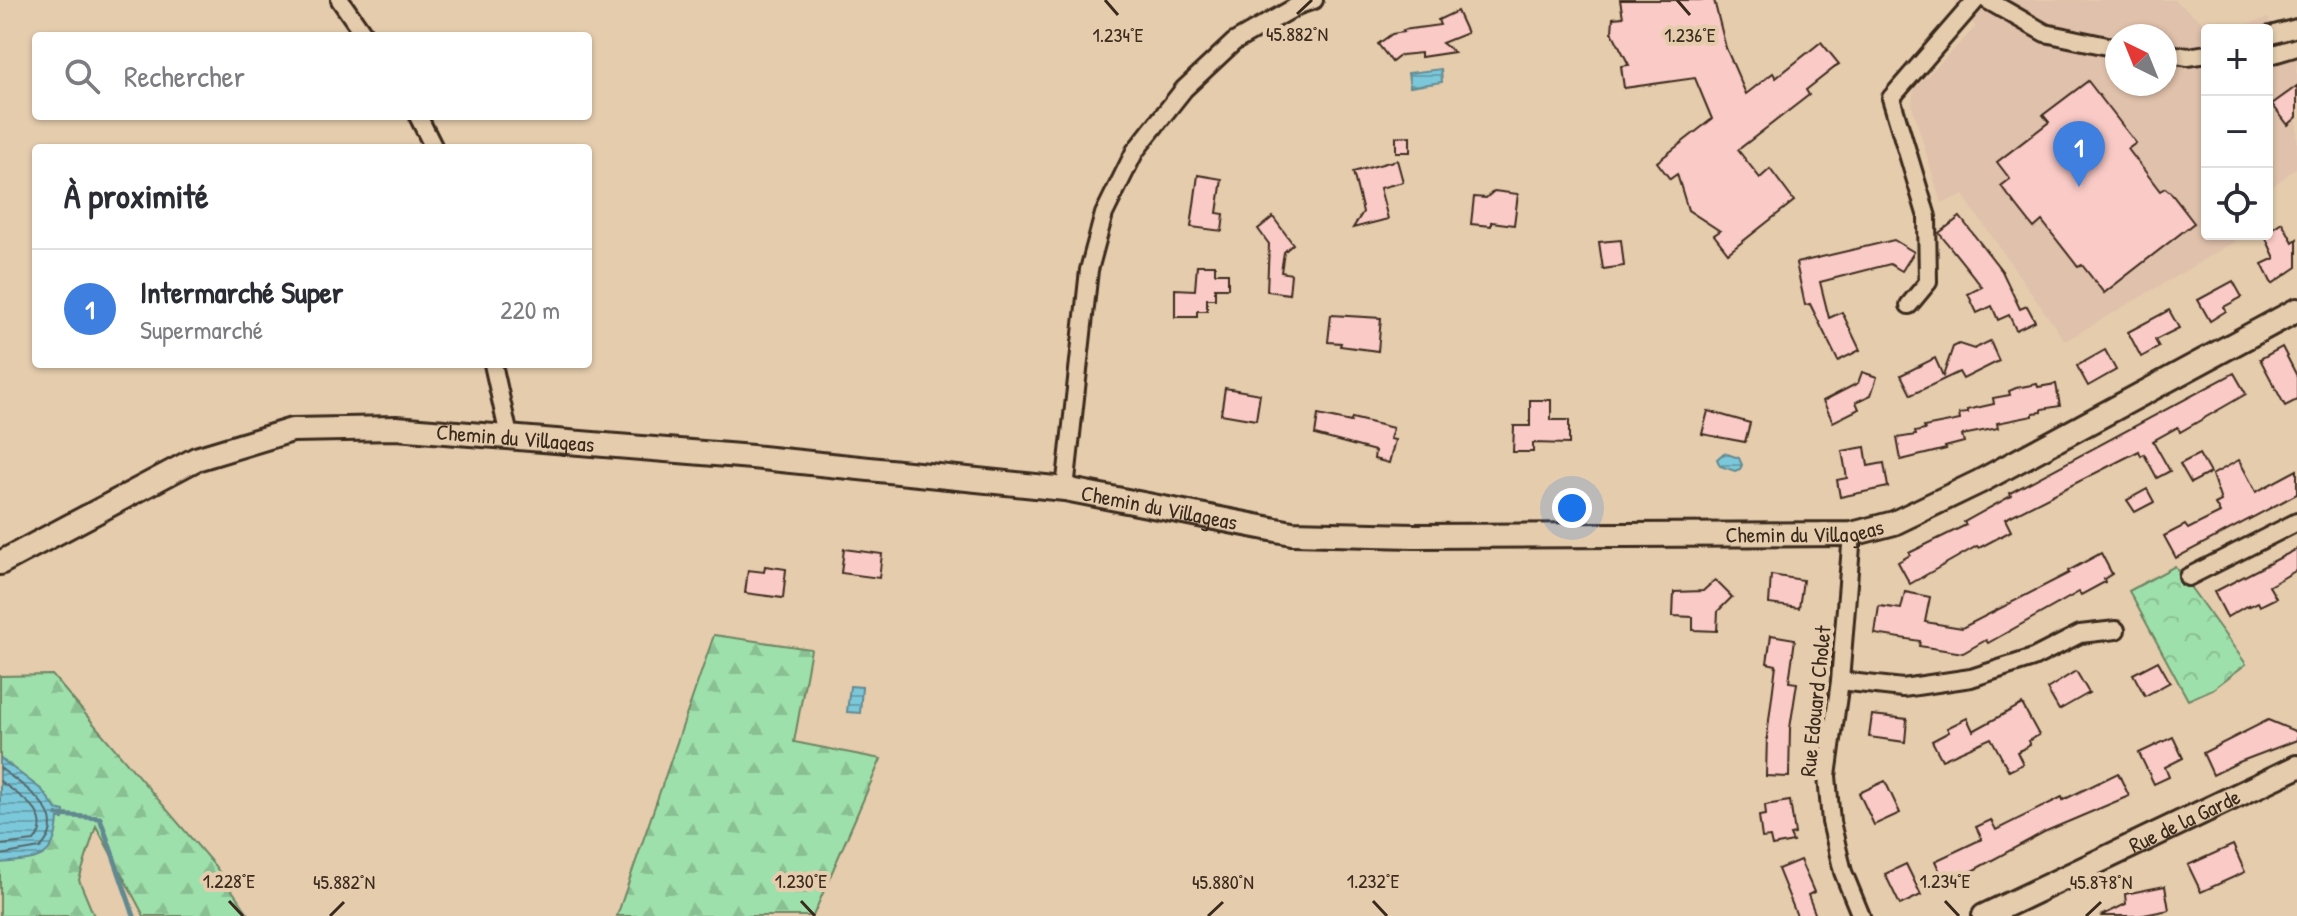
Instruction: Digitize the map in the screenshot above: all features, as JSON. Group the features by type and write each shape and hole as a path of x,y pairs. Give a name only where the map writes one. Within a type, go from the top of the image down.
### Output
{"street":[{"path":"340,0 362,32"},
{"path":"1065,489 1089,270 1104,214 1135,151 1184,89 1234,42 1299,5 1314,0"},
{"path":"1909,305 1928,282 1927,217 1891,98 1976,0"},
{"path":"1987,0 2045,33 2105,46"},
{"path":"2273,34 2297,28"},
{"path":"2273,54 2297,47"},
{"path":"2177,55 2201,55"},
{"path":"420,120 432,144"},
{"name":"Chemin du Villageas","path":"0,563 196,459 292,430 396,428 1065,489 1292,533 1414,536 1852,534 1894,523 1979,482 2295,315"},
{"path":"494,368 509,436"},
{"path":"2188,577 2297,522"},
{"name":"Rue Edouard Cholet","path":"1852,534 1840,681 1827,776 1831,822 1843,872 1861,916"},
{"path":"1840,681 1903,688 1971,678 2033,658 2080,634 2116,630"},
{"name":"Rue de la Garde","path":"1984,916 2297,767"}],"shaded area":[{"path":"1954,0 2174,0 2205,24 2201,24 2201,240 2236,241 2065,341 1963,195 1941,203 1912,105 1914,89 1976,27"},
{"path":"2267,18 2272,24 2248,24"},
{"path":"2273,25 2297,54 2297,167 2273,186"}],"green space":[{"path":"2175,566 2246,664 2213,689 2188,700 2129,591"},
{"path":"714,635 811,649 794,742 881,759 813,916 617,916"},
{"path":"52,675 215,866 250,916 144,916 96,826 79,880 94,916 0,916 0,676"}],"water":[{"path":"1441,69 1442,82 1410,87 1408,73"},
{"path":"1724,453 1739,458 1740,469 1735,471 1720,466 1717,459"},
{"path":"850,686 862,687 860,713 847,712"},
{"path":"0,758 42,790 56,809 64,811 63,819 58,819 48,851 33,859 0,863"}],"building":[{"path":"1620,0 1714,0 1726,48 1746,94 1773,73 1776,78 1821,42 1839,64 1806,90 1809,95 1738,150 1760,178 1770,169 1794,201 1728,253 1714,235 1720,231 1688,210 1677,174 1670,179 1657,162 1712,119 1695,78 1624,88 1621,66 1629,65 1612,32 1613,18 1623,17"},
{"path":"1457,11 1467,33 1442,43 1454,52 1421,57 1421,53 1401,55 1392,62 1378,44 1403,30 1440,25 1438,20"},
{"path":"2088,81 2136,143 2128,149 2160,191 2165,188 2170,192 2194,223 2104,293 2082,265 2078,267 2042,221 2034,228 2001,186 2010,179 1997,162 2049,122 2043,115"},
{"path":"2297,86 2297,117 2288,125 2273,103"},
{"path":"1410,136 1410,152 1396,152 1396,137"},
{"path":"1397,160 1403,182 1380,188 1388,219 1353,228 1363,212 1353,172"},
{"path":"1198,175 1222,179 1217,213 1224,214 1222,231 1191,227"},
{"path":"1494,191 1518,194 1514,225 1491,222 1491,226 1471,224 1474,197 1486,198"},
{"path":"1273,217 1293,244 1284,252 1281,272 1291,274 1289,294 1267,291 1269,244 1258,229"},
{"path":"1960,217 2002,271 2020,309 2027,306 2035,321 2016,330 2009,315 1998,320 1992,306 1977,313 1968,294 1982,287 1939,233"},
{"path":"2282,222 2293,242 2297,239 2297,267 2272,284 2262,264 2275,258 2267,240 2273,240 2273,228"},
{"path":"1621,240 1624,266 1603,269 1599,242"},
{"path":"1894,240 1914,252 1902,271 1890,264 1820,282 1829,318 1842,312 1860,350 1838,361 1810,304 1805,305 1796,263"},
{"path":"1197,265 1215,265 1215,273 1228,273 1228,288 1215,288 1215,299 1207,299 1207,311 1197,311 1197,317 1175,317 1175,289 1195,290"},
{"path":"2233,281 2242,297 2224,307 2226,311 2210,321 2198,300"},
{"path":"2169,310 2179,328 2155,340 2159,347 2141,357 2128,332"},
{"path":"1331,315 1381,318 1378,351 1328,342"},
{"path":"1990,341 1999,361 1963,379 1959,372 1911,395 1901,375 1935,358 1943,376 1953,347 1959,344 1974,349"},
{"path":"2282,347 2297,376 2297,400 2285,406 2260,359"},
{"path":"2105,350 2116,370 2088,386 2077,366"},
{"path":"1862,372 1877,377 1871,395 1856,402 1859,409 1833,422 1823,401 1858,383"},
{"path":"2234,373 2246,394 2180,432 2178,427 2153,441 2170,471 2157,478 2144,454 2141,456 2139,451 2005,519 2011,531 1979,548 1977,546 1910,584 1898,562 1909,553 1966,525 1964,522 2011,496 2010,493"},
{"path":"2037,384 2038,387 2056,384 2060,406 2042,409 2033,416 1997,423 1998,428 1962,435 1964,442 1946,449 1901,460 1897,438 1916,435 1915,432 1925,430 1924,427 1960,420 1959,414 1968,413 1967,410 1994,404 1993,398 2010,395 2009,391 2016,388"},
{"path":"1225,388 1260,394 1256,420 1221,414"},
{"path":"1530,400 1551,400 1551,420 1569,420 1569,444 1533,443 1533,452 1513,452 1514,426 1530,426"},
{"path":"1708,411 1750,423 1745,442 1702,434"},
{"path":"1318,415 1351,422 1352,418 1393,428 1390,439 1395,440 1389,463 1374,459 1375,451 1315,435"},
{"path":"1865,447 1868,466 1884,463 1888,487 1840,497 1837,480 1847,478 1842,451"},
{"path":"2199,454 2210,473 2191,483 2180,464"},
{"path":"2239,460 2256,492 2297,470 2297,494 2176,558 2164,536 2185,525 2188,529 2220,513 2215,504 2221,501 2212,475"},
{"path":"2147,489 2154,502 2135,512 2127,500"},
{"path":"844,549 882,554 879,578 841,573"},
{"path":"2297,549 2297,570 2269,586 2276,598 2260,606 2258,602 2248,605 2227,617 2214,592"},
{"path":"2101,553 2112,574 2104,579 2105,582 2081,595 2079,592 1988,643 1986,640 1963,653 1919,646 1920,641 1875,634 1879,606 1901,609 1905,592 1930,597 1925,622 1962,628 2069,573"},
{"path":"765,566 786,569 783,598 745,593 748,570 764,572"},
{"path":"1771,575 1803,580 1799,608 1769,604"},
{"path":"1715,580 1732,597 1718,611 1717,631 1693,630 1693,617 1673,616 1674,592 1703,591"},
{"path":"1771,635 1795,639 1789,682 1797,683 1790,728 1789,777 1766,776 1767,736 1776,665 1767,663"},
{"path":"2158,661 2170,682 2145,696 2133,674"},
{"path":"2076,671 2089,693 2059,710 2047,689"},
{"path":"2022,704 2039,735 2028,741 2030,745 2017,752 2023,764 2009,771 1991,738 1942,760 1932,741 1949,732 1947,728 1967,718 1973,731"},
{"path":"1872,715 1907,719 1905,742 1869,737"},
{"path":"2268,720 2297,732 2297,740 2213,775 2203,753"},
{"path":"2173,737 2183,758 2165,767 2169,777 2154,784 2139,753"},
{"path":"2118,773 2129,796 2044,832 1946,885 1935,861 1982,839 1976,827 1991,820 1996,830"},
{"path":"1885,781 1900,813 1874,825 1859,793"},
{"path":"1790,801 1795,834 1790,835 1793,842 1772,846 1770,837 1762,838 1759,816 1766,815 1765,805"},
{"path":"2233,845 2245,872 2201,892 2188,865"},
{"path":"1800,860 1814,892 1808,895 1816,916 1797,916 1778,869"},
{"path":"1906,864 1921,895 1900,905 1885,874"},
{"path":"2165,886 2169,910 2139,916 2101,916 2126,904 2125,894"}],"waterway":[{"path":"57,815 100,818 134,916"}],"place":[{"name":"Intermarché Super","path":"2079,187"}]}
